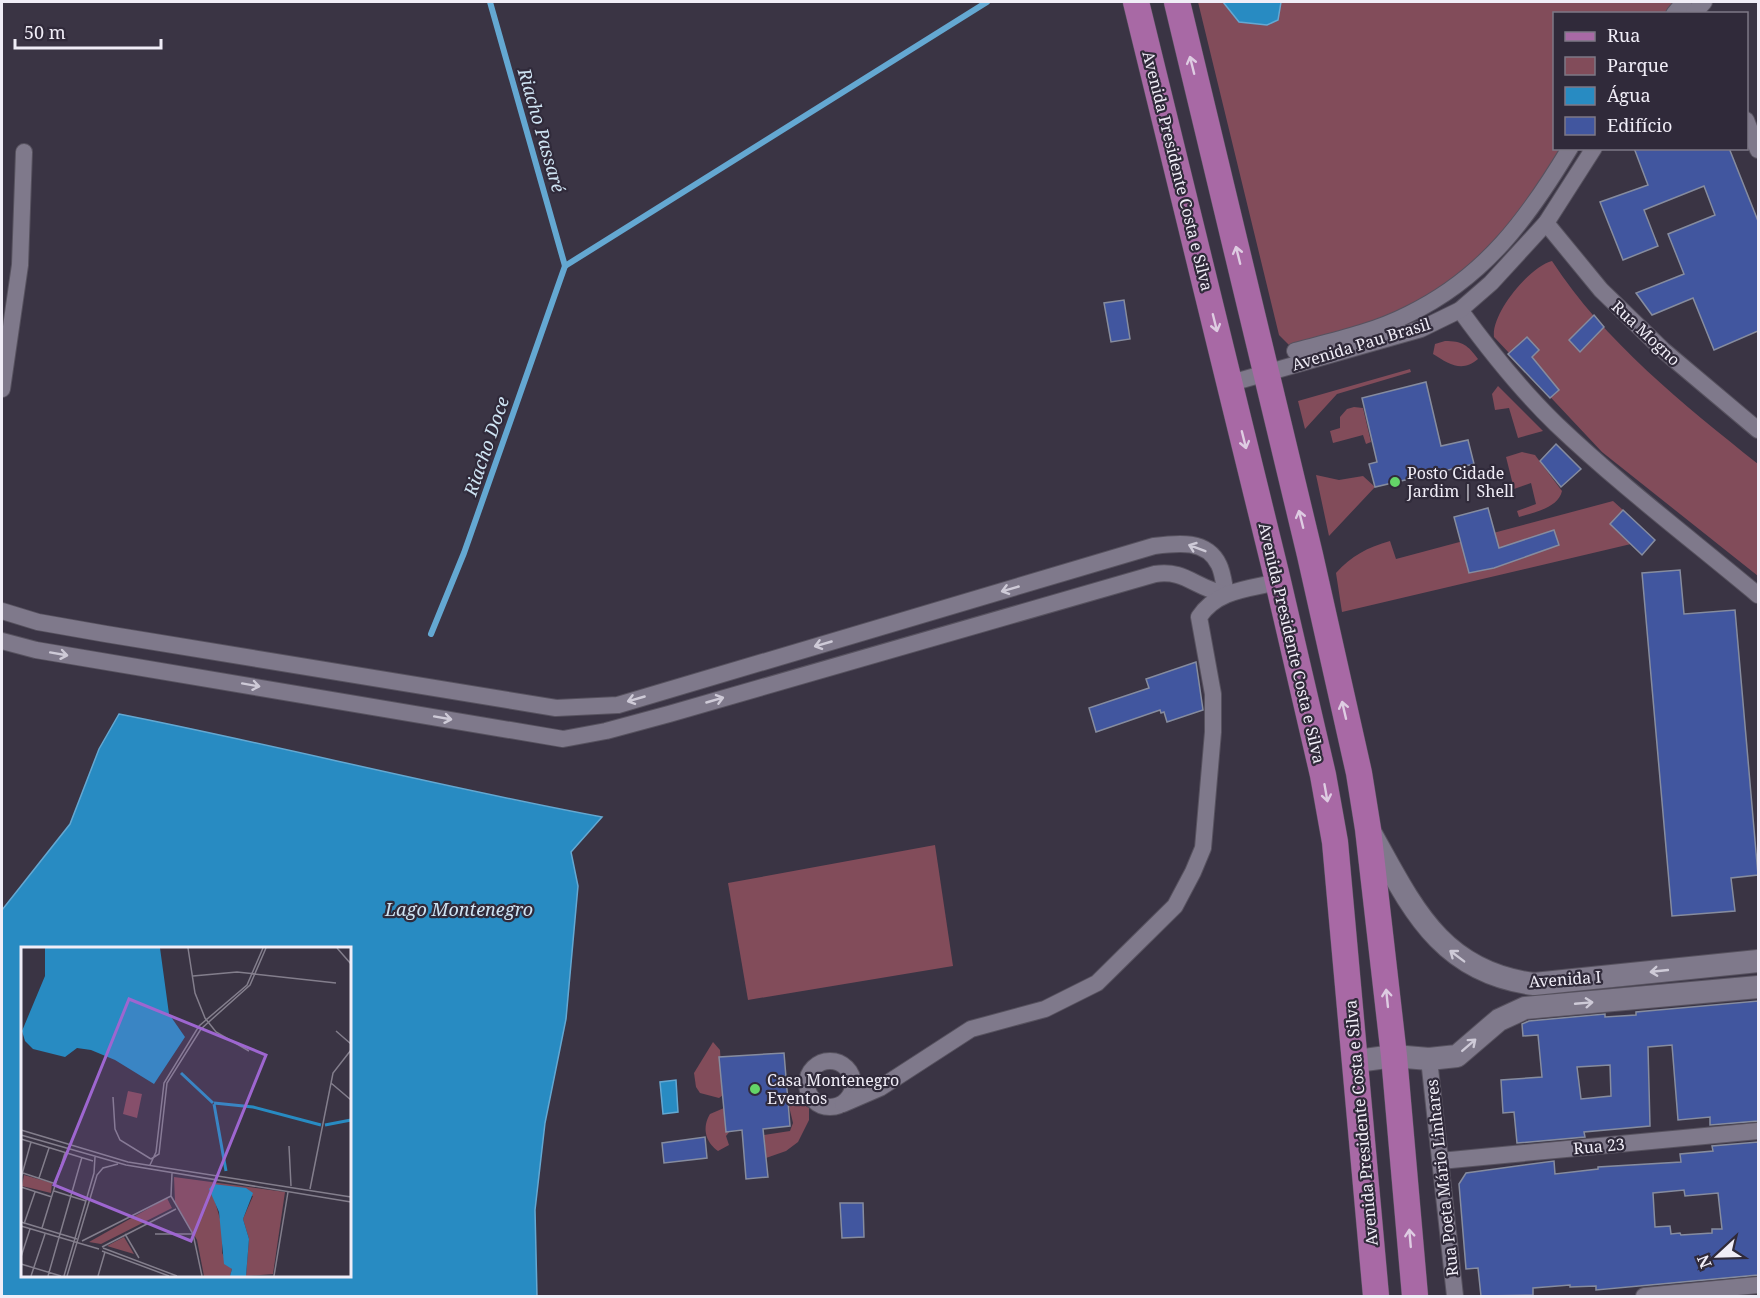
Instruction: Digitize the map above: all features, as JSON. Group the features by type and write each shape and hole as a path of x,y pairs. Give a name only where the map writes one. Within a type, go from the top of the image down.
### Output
{"main road":[{"name":"Avenida Presidente Costa e Silva","path":"1136,2 1231,383 1323,775 1335,842 1357,1061 1376,1296"},
{"path":"1177,2 1310,555 1368,829 1394,1056 1415,1296"}],"street":[{"path":"1681,12 1697,7"},
{"path":"1748,125 1758,150"},
{"path":"1295,351 1375,328 1409,314 1466,277 1493,255 1515,231 1542,195 1569,150"},
{"name":"Avenida Pau Brasil","path":"1231,383 1420,329 1460,310 1491,283 1546,224 1593,150"},
{"path":"2,389 20,265 24,152"},
{"name":"Rua Mogno","path":"1546,224 1601,290 1663,350 1758,430"},
{"path":"1460,310 1491,352 1555,423 1609,472 1758,595"},
{"path":"2,611 38,622 106,634 556,708 618,705 1154,546 1196,545 1211,555 1219,565 1226,594"},
{"path":"2,642 36,651 563,739 659,717 1155,574 1172,571 1214,592 1226,594"},
{"path":"843,1104 880,1088 971,1029 1045,1009 1097,983 1175,906 1203,848 1213,732 1213,694 1199,617 1208,604 1226,594 1278,582"},
{"name":"Avenida I","path":"1368,829 1416,910 1451,953 1471,966 1510,981 1534,984 1758,961"},
{"path":"1691,968 1694,993"},
{"name":"Avenida I","path":"1357,1061 1394,1056 1429,1059 1457,1056 1499,1020 1525,1008 1758,987"},
{"name":"Rua Poeta Mário Linhares","path":"1429,1059 1455,1296"},
{"name":"Rua 23","path":"1440,1161 1758,1131"},
{"path":"1644,1296 1738,1292 1758,1285"}],"green space":[{"path":"1198,2 1223,2 1278,20 1281,2 1684,2 1675,12 1553,12 1553,150 1569,150 1542,195 1434,299 1295,351 1279,335"},
{"path":"1552,261 1596,318 1621,345 1674,395 1758,464 1758,576 1602,452 1494,337 1499,316 1513,293 1533,272"},
{"path":"1445,341 1464,345 1478,359 1466,366 1456,366 1433,354 1435,344"},
{"path":"1410,369 1411,372 1337,394 1305,429 1298,401"},
{"path":"1498,386 1543,431 1518,438 1509,408 1495,410 1492,394"},
{"path":"1363,408 1371,442 1366,444 1363,435 1333,443 1330,431 1340,428 1340,417 1347,409"},
{"path":"1522,452 1535,455 1562,491 1556,502 1539,511 1519,517 1517,511 1536,504 1531,483 1514,489 1506,457"},
{"path":"1316,475 1339,480 1363,476 1375,487 1329,536"},
{"path":"1613,501 1623,510 1610,524 1631,544 1342,612 1336,573 1354,557 1374,546 1390,541 1396,559"},
{"path":"935,845 953,966 748,1000 728,883"},
{"path":"713,1042 720,1050 723,1095 719,1098 700,1093 696,1087 694,1073"},
{"path":"795,1100 809,1108 809,1120 798,1142 786,1151 766,1158 764,1135 790,1131 793,1123 788,1102"},
{"path":"724,1108 726,1131 730,1131 726,1136 729,1145 718,1151 708,1139 706,1124 710,1114"}],"water":[{"path":"1223,2 1281,2 1278,20 1267,25 1239,22"},
{"name":"Lago Montenegro","path":"119,714 602,817 571,852 578,886 566,1019 545,1123 535,1210 537,1296 2,1296 2,910 70,824 99,749"},
{"path":"676,1080 678,1112 663,1114 660,1082"}],"building":[{"path":"1635,150 1730,150 1758,221 1758,331 1714,350 1693,298 1652,315 1636,293 1684,274 1668,234 1715,215 1704,186 1644,210 1658,246 1623,260 1600,202 1648,185"},
{"path":"1124,300 1130,339 1111,342 1104,303"},
{"path":"1594,315 1604,327 1580,352 1569,340"},
{"path":"1527,337 1539,350 1532,357 1559,390 1550,398 1508,354"},
{"path":"1426,382 1441,446 1468,440 1474,464 1375,487 1369,464 1377,462 1362,398"},
{"path":"1556,444 1581,469 1561,487 1540,461"},
{"path":"1488,508 1499,548 1554,530 1559,545 1494,568 1469,573 1454,517"},
{"path":"1623,510 1655,540 1642,555 1610,524"},
{"path":"1680,570 1684,614 1735,610 1758,875 1731,878 1735,911 1672,916 1642,573"},
{"path":"1196,662 1203,710 1167,722 1164,712 1161,713 1160,710 1096,732 1089,708 1149,688 1146,679"},
{"path":"1758,1001 1758,1121 1710,1125 1710,1117 1678,1120 1672,1045 1648,1047 1650,1126 1584,1132 1585,1137 1517,1143 1514,1112 1503,1113 1501,1080 1542,1077 1538,1035 1523,1036 1522,1024 1529,1021 1605,1014 1605,1017 1636,1015 1636,1012","holes":["1610,1065 1611,1096 1581,1099 1577,1067"]},
{"name":"Casa Montenegro Eventos","path":"784,1053 790,1126 763,1129 768,1177 746,1179 742,1130 726,1132 719,1057"},
{"path":"705,1137 707,1158 664,1163 662,1143"},
{"path":"1758,1142 1758,1275 1596,1290 1596,1286 1570,1287 1570,1285 1533,1288 1533,1295 1481,1296 1478,1268 1466,1269 1459,1184 1466,1173 1554,1161 1555,1174 1598,1169 1598,1167 1681,1162 1680,1154 1713,1151 1712,1146","holes":["1684,1190 1685,1196 1718,1193 1722,1229 1712,1229 1712,1233 1681,1235 1680,1233 1671,1234 1670,1226 1655,1227 1653,1193"]},
{"path":"840,1203 863,1203 864,1237 842,1238"}],"waterway":[{"name":"Riacho Passaré","path":"490,2 565,266"},
{"path":"565,266 987,2"},
{"name":"Riacho Doce","path":"431,634 464,553 565,266"}],"place":[{"name":"Posto Cidade Jardim | Shell","path":"1395,482"},
{"name":"Casa Montenegro Eventos","path":"755,1089"}]}
